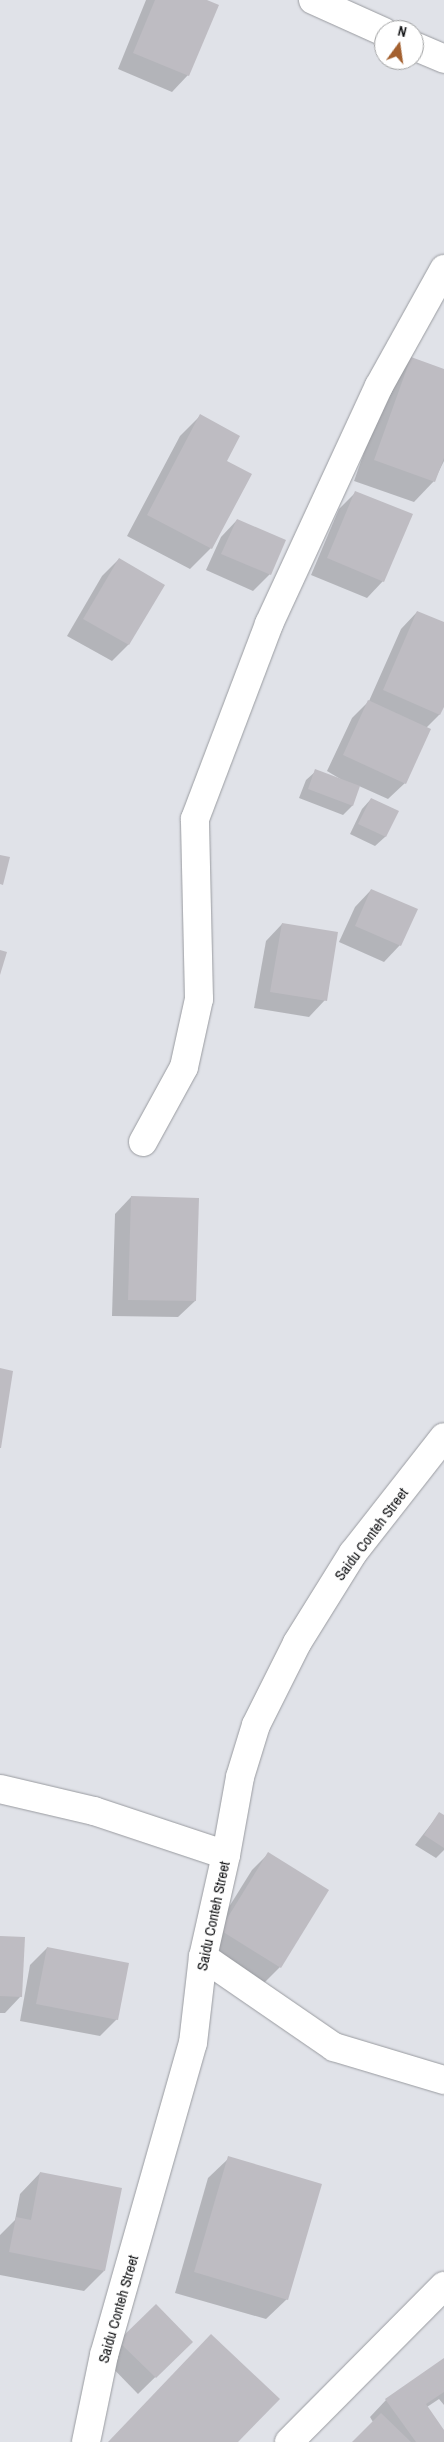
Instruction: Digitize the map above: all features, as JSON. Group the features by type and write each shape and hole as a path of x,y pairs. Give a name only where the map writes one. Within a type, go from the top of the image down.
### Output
{"street":[{"path":"313,0 374,27"},
{"path":"424,51 444,60"},
{"path":"143,1142 184,1067 199,999 195,819 198,810 268,624 379,386 444,269"},
{"name":"Saidu Conteh Street","path":"86,2442 104,2355 193,2043 203,1957 226,1855 240,1777 256,1726 297,1643 353,1553 444,1437"},
{"path":"0,1789 94,1811 226,1855"},
{"path":"203,1957 334,2047 444,2080"},
{"path":"289,2442 444,2286"}],"building":[{"path":"155,0 207,0 219,5 189,76 133,53"},
{"path":"411,357 444,369 444,458 435,482 374,460"},
{"path":"200,414 240,436 227,461 252,474 212,549 147,515"},
{"path":"355,491 413,514 384,582 327,558"},
{"path":"237,519 286,540 271,575 221,554"},
{"path":"119,558 165,585 129,645 83,619"},
{"path":"417,611 444,622 444,707 440,715 383,690"},
{"path":"368,700 431,729 406,784 343,755"},
{"path":"315,769 360,786 353,806 308,789"},
{"path":"371,798 399,811 386,837 358,824"},
{"path":"0,855 10,857 3,885 0,884"},
{"path":"371,889 418,909 401,946 355,926"},
{"path":"282,923 338,932 327,1001 270,992"},
{"path":"0,950 7,952 0,975"},
{"path":"131,1196 199,1198 196,1301 128,1300"},
{"path":"0,1368 13,1371 1,1448 0,1448"},
{"path":"439,1812 444,1815 444,1848 424,1835"},
{"path":"268,1852 329,1890 281,1968 220,1930"},
{"path":"0,1936 25,1937 22,1997 0,1996"},
{"path":"47,1947 129,1963 118,2020 36,2004"},
{"path":"228,2156 322,2184 288,2300 194,2272"},
{"path":"40,2172 122,2188 105,2271 9,2252 16,2217 31,2220"},
{"path":"156,2304 193,2342 156,2378 118,2341"},
{"path":"211,2334 280,2399 238,2442 108,2442"},
{"path":"444,2358 444,2392 426,2404 444,2430 444,2442 416,2442 385,2399"},
{"path":"381,2413 411,2442 352,2442"}]}
